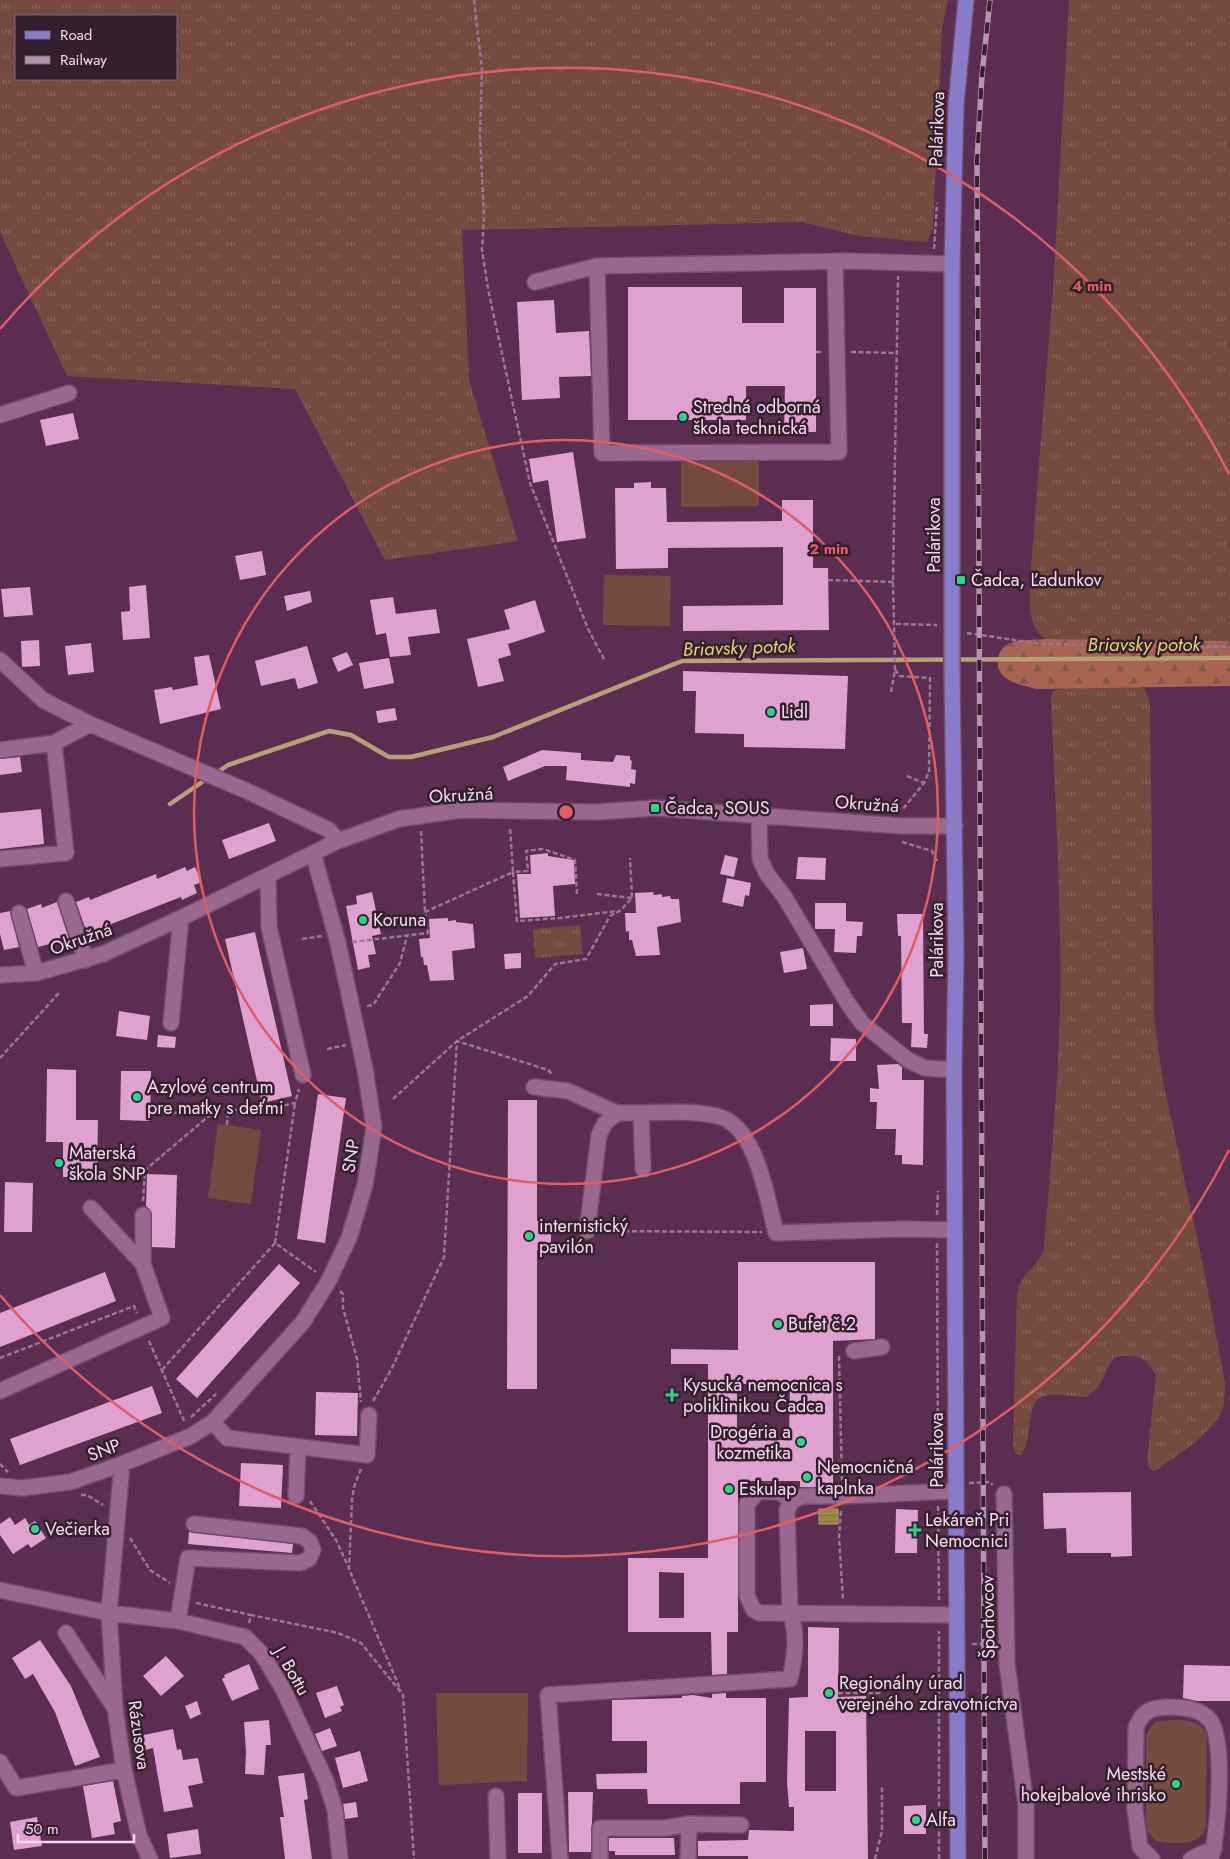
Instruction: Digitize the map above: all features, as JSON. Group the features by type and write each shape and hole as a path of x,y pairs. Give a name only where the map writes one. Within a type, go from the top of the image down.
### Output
{"main road":[{"name":"Palárikova","path":"958,1859 958,1615 954,1230 955,826 952,652 959,629 952,264 956,104 966,0"}],"street":[{"path":"535,282 597,266 835,261 952,264"},
{"path":"597,266 602,453 839,452 835,261"},
{"path":"0,415 69,393"},
{"path":"0,660 43,700 90,724 247,790 329,830 338,842"},
{"path":"0,750 54,744 90,724"},
{"path":"0,859 66,853 54,744"},
{"name":"Okružná","path":"0,976 36,973 86,960 181,918 313,853 399,819 462,810 597,812 655,808 902,826 955,826"},
{"path":"759,815 760,859 767,874 784,896 847,1002 862,1023 908,1060 925,1068 954,1070"},
{"name":"SNP","path":"0,1486 44,1487 70,1482 122,1464 191,1436 213,1422 303,1322 328,1282 349,1238 365,1185 374,1127 365,1069 352,1010 332,939 313,853"},
{"path":"268,876 270,927 304,1075"},
{"path":"66,901 86,960"},
{"path":"19,913 36,973"},
{"path":"171,1023 181,918"},
{"path":"534,1087 568,1091 617,1113 700,1114 717,1116 733,1122 741,1130 749,1143 776,1233 954,1230"},
{"path":"587,1231 599,1135 605,1123 617,1113"},
{"path":"642,1114 644,1169"},
{"path":"91,1208 143,1264"},
{"path":"0,1391 162,1318 143,1264 143,1215"},
{"path":"854,1351 882,1347"},
{"path":"213,1422 227,1438 367,1455 369,1415"},
{"path":"296,1489 298,1448"},
{"name":"Rázusova","path":"122,1464 109,1613 115,1708 124,1770 139,1835 150,1859"},
{"path":"560,1859 548,1695 790,1679 795,1657 795,1626 790,1612 787,1510 792,1500 803,1496 938,1492 956,1487"},
{"path":"792,1500 779,1492 770,1490 759,1491 747,1504 747,1594 753,1609 759,1613 958,1615"},
{"name":"Športovcov","path":"1004,1494 1007,1664 1026,1805 1026,1859"},
{"path":"178,1621 188,1558 300,1563 309,1558 313,1550 310,1542 302,1536 194,1524"},
{"path":"0,1590 109,1613 178,1621 245,1637"},
{"path":"66,1633 115,1708"},
{"name":"J. Bottu","path":"245,1637 262,1654 283,1688 326,1781 335,1810 340,1859"},
{"path":"1152,1859 1140,1847 1135,1810 1136,1728 1140,1717 1148,1710 1179,1707 1196,1710 1210,1720 1217,1740 1219,1776 1218,1813 1212,1854 1191,1859"},
{"path":"0,1762 16,1788 124,1770"},
{"path":"496,1796 498,1859"},
{"path":"688,1859 689,1824"},
{"path":"600,1859 600,1828 665,1828 689,1824 742,1825"}],"path":[{"path":"474,0 482,69 480,136 484,216 482,250 493,315 530,483 588,629 604,661"},
{"path":"934,264 937,198"},
{"path":"891,692 895,670 896,624 893,582 898,262"},
{"path":"816,352 897,353"},
{"path":"828,580 893,582"},
{"path":"896,624 959,629 1040,644 1230,647"},
{"path":"873,807 902,809 924,782 929,772 930,678 900,676 895,670"},
{"path":"907,776 924,782"},
{"path":"510,824 517,921 560,918 621,910"},
{"path":"302,939 406,936 428,933 425,912 421,830"},
{"path":"902,842 927,849 936,856 940,869"},
{"path":"425,912 513,872 528,871 526,851 543,849 575,860 576,894"},
{"path":"392,1099 457,1041 528,996 556,964 586,959 610,916 621,910 632,898 630,858"},
{"path":"597,894 632,898"},
{"path":"352,1010 373,1005 400,963 406,936"},
{"path":"0,1058 59,993"},
{"path":"346,1036 350,1052"},
{"path":"457,1041 548,1070 568,1091"},
{"path":"328,1282 343,1294 343,1308 357,1358 360,1409 361,1412 369,1415 374,1398 391,1370 444,1256 457,1041"},
{"path":"328,1049 348,1045"},
{"path":"162,1370 275,1243 295,1103 304,1075"},
{"path":"150,1115 218,1109 260,1111 295,1103"},
{"path":"143,1215 145,1170 218,1109"},
{"path":"226,1125 228,1110"},
{"path":"938,1189 939,1859"},
{"path":"587,1231 776,1233"},
{"path":"275,1243 318,1274 322,1266"},
{"path":"176,1426 185,1422 220,1391"},
{"path":"350,1569 354,1487 367,1455"},
{"path":"956,1487 989,1482 1004,1494"},
{"path":"296,1489 336,1540 403,1695 414,1859"},
{"path":"77,1495 87,1495 103,1505 138,1548 150,1570 173,1585 181,1600 338,1633 361,1643 403,1695"},
{"path":"245,1637 251,1615"},
{"path":"958,1643 984,1644 1007,1664"},
{"path":"838,1694 883,1693"},
{"path":"875,1859 882,1831 882,1786"}],"green space":[{"path":"0,0 948,0 942,29 933,228 927,242 859,236 802,222 462,230 469,380 518,541 385,560 295,389 67,376 0,232"},
{"path":"1069,0 1230,0 1230,641 1046,639 1040,634 1032,620 1030,612 1030,579 1054,275"},
{"path":"759,461 759,506 681,507 681,462"},
{"path":"604,575 671,576 670,626 603,625"},
{"path":"1046,639 1230,641 1230,686 1037,689 1011,681 1001,673 998,667 998,657 1006,646 1016,641"},
{"path":"1139,686 1145,689 1150,704 1154,1017 1162,1076 1203,1265 1225,1383 1224,1404 1218,1419 1196,1442 1154,1471 1149,1468 1147,1459 1156,1376 1145,1360 1135,1356 1115,1357 1101,1383 1086,1397 1058,1395 1042,1397 1033,1407 1025,1449 1021,1455 1017,1455 1013,1447 1017,1294 1025,1275 1044,1249 1058,1071 1060,933 1051,697 1053,691 1063,687"},
{"path":"580,925 583,954 535,958 533,929"},
{"path":"218,1124 261,1130 251,1204 208,1198"},
{"path":"436,1693 528,1693 527,1781 439,1785"},
{"name":"Mestské hokejbalové ihrisko","path":"1186,1720 1199,1725 1207,1735 1206,1827 1197,1838 1184,1843 1156,1841 1146,1830 1146,1734 1157,1721"}],"shaded area":[{"path":"819,1509 838,1509 838,1524 819,1524"}],"building":[{"path":"628,287 742,287 742,323 784,323 784,288 816,288 816,432 784,432 785,386 746,386 746,420 628,420"},
{"path":"554,300 556,333 589,331 591,376 559,377 560,398 522,400 517,302"},
{"path":"73,413 79,439 46,446 40,420"},
{"path":"573,452 586,538 557,542 548,480 533,483 529,459"},
{"path":"651,482 651,488 666,488 667,522 782,521 782,500 813,500 813,568 828,568 829,630 683,631 683,606 783,605 783,547 668,548 668,568 616,569 615,488 634,488 634,483"},
{"path":"262,551 266,575 240,580 235,556"},
{"path":"146,585 150,638 123,640 121,612 130,611 129,587"},
{"path":"30,587 33,615 4,617 1,589"},
{"path":"310,591 312,602 287,611 284,596"},
{"path":"393,597 396,614 436,609 440,633 408,637 411,655 390,657 386,633 376,635 370,600"},
{"path":"535,600 545,632 508,644 511,655 498,659 504,681 478,687 467,639 510,629 504,610"},
{"path":"39,640 40,666 22,667 21,641"},
{"path":"91,643 94,672 68,675 65,646"},
{"path":"307,646 318,683 298,689 295,678 261,686 255,661"},
{"path":"347,652 353,665 338,672 332,658"},
{"path":"209,655 221,709 160,724 154,690 172,687 173,690 198,685 194,657"},
{"path":"389,658 394,683 364,689 359,663"},
{"name":"Lidl","path":"683,671 848,676 845,749 744,747 744,734 695,733 696,691 683,691"},
{"path":"395,708 397,720 378,723 376,711"},
{"path":"542,750 581,753 581,760 613,762 616,755 630,756 632,761 631,769 636,770 635,784 630,783 630,787 566,780 567,766 545,766 508,781 503,767"},
{"path":"20,757 22,772 0,775 0,759"},
{"path":"41,809 44,844 0,849 0,813"},
{"path":"269,823 276,841 229,859 222,840"},
{"path":"548,853 548,856 574,860 575,884 553,886 555,916 520,918 517,874 531,874 530,855"},
{"path":"725,855 738,858 734,877 720,874"},
{"path":"798,857 826,858 825,880 796,879"},
{"path":"185,867 187,871 195,867 202,882 194,885 197,893 182,900 181,897 101,928 102,931 90,936 89,932 87,933 76,902 89,897 90,900 156,874 157,879"},
{"path":"727,878 751,883 749,896 745,895 743,907 722,902"},
{"name":"Koruna","path":"372,892 381,934 372,936 376,954 368,955 370,967 358,970 346,906 357,904 356,896"},
{"path":"653,892 654,895 662,894 662,897 670,896 671,899 679,899 681,922 657,927 660,955 636,956 632,940 629,940 629,931 626,932 625,913 636,913 635,893"},
{"path":"57,902 69,939 38,947 27,909 41,904 42,908"},
{"path":"815,903 846,903 846,921 863,922 862,936 857,936 856,953 834,952 835,929 815,929"},
{"path":"10,911 19,947 4,950 0,934 0,913"},
{"path":"897,914 923,914 924,1034 928,1034 927,1048 911,1047 912,1023 902,1023 901,936 898,936"},
{"path":"448,918 448,921 456,920 456,922 473,924 475,948 452,951 454,980 430,981 427,965 424,965 423,957 421,957 419,939 430,938 429,919"},
{"path":"255,932 292,1096 262,1103 225,939"},
{"path":"803,948 807,969 784,973 780,952"},
{"path":"521,953 521,968 505,969 504,954"},
{"path":"833,1004 833,1026 810,1026 810,1005"},
{"path":"119,1011 150,1016 147,1040 116,1036"},
{"path":"158,1035 176,1037 175,1048 157,1047"},
{"path":"831,1038 856,1039 856,1061 830,1061"},
{"path":"898,1064 902,1067 902,1080 924,1080 923,1165 902,1164 902,1155 895,1155 896,1129 876,1129 877,1102 870,1102 870,1088 879,1089 877,1065"},
{"path":"47,1069 76,1070 76,1120 98,1120 97,1177 63,1177 63,1142 46,1142"},
{"path":"121,1071 151,1071 150,1121 120,1120"},
{"path":"318,1094 346,1098 325,1243 297,1239"},
{"name":"internistický pavilón","path":"508,1100 537,1100 537,1221 551,1221 551,1250 537,1250 537,1389 507,1389"},
{"path":"147,1174 177,1175 175,1248 152,1247 152,1215 146,1206"},
{"path":"5,1182 33,1183 32,1232 4,1232"},
{"path":"738,1262 875,1262 875,1339 833,1341 833,1487 800,1487 800,1481 738,1481 738,1632 727,1632 727,1674 712,1675 711,1632 628,1632 628,1558 708,1558 708,1364 671,1364 671,1349 738,1350","holes":["737,1384 790,1384 789,1440 737,1441","659,1572 684,1573 684,1618 659,1618"]},
{"path":"279,1264 300,1283 197,1398 176,1379"},
{"path":"105,1272 116,1301 0,1347 0,1313"},
{"path":"152,1386 162,1413 20,1465 10,1439"},
{"path":"316,1392 358,1393 357,1436 315,1435"},
{"path":"241,1463 283,1465 281,1508 239,1506"},
{"path":"1131,1492 1132,1556 1111,1557 1111,1553 1067,1553 1066,1528 1044,1529 1043,1493"},
{"path":"896,1509 918,1510 917,1553 895,1553"},
{"path":"10,1517 15,1525 25,1518 29,1525 35,1521 46,1538 31,1548 28,1544 13,1554 0,1535 0,1524"},
{"path":"189,1532 293,1544 292,1553 188,1544"},
{"path":"808,1627 839,1628 838,1697 866,1696 868,1859 748,1859 748,1856 698,1856 698,1841 748,1840 749,1830 794,1831 794,1807 789,1807 787,1782 789,1698 808,1697","holes":["805,1731 836,1731 836,1791 805,1791"]},
{"path":"40,1640 71,1686 100,1757 75,1766 55,1712 33,1674 25,1679 12,1658"},
{"path":"166,1656 184,1676 161,1696 143,1676"},
{"path":"249,1664 259,1689 232,1701 222,1679 225,1677 224,1675"},
{"path":"1184,1665 1230,1666 1230,1701 1197,1701 1183,1698"},
{"path":"337,1686 344,1705 340,1707 342,1711 325,1718 316,1693"},
{"path":"726,1693 726,1698 766,1698 766,1782 740,1782 740,1804 648,1804 647,1789 597,1789 596,1774 647,1773 647,1741 612,1741 612,1700 682,1698 682,1696 693,1695 712,1698 712,1694"},
{"path":"197,1701 201,1714 190,1719 185,1706"},
{"path":"269,1720 271,1745 266,1745 264,1775 245,1774 244,1722"},
{"path":"330,1728 337,1746 322,1751 315,1734"},
{"path":"173,1729 177,1750 181,1749 183,1760 198,1758 203,1783 188,1786 193,1807 164,1812 153,1748 137,1752 134,1737"},
{"path":"360,1751 368,1781 343,1788 335,1758"},
{"path":"304,1773 308,1799 304,1800 312,1859 285,1859 280,1817 284,1817 278,1776"},
{"path":"113,1781 121,1821 113,1823 115,1834 92,1838 83,1786"},
{"path":"568,1792 593,1792 591,1852 569,1852"},
{"path":"518,1793 542,1793 542,1853 518,1853"},
{"path":"356,1802 358,1817 345,1819 343,1804"},
{"path":"926,1805 926,1834 904,1834 904,1806"},
{"path":"37,1817 42,1846 14,1850 10,1822"},
{"path":"198,1829 201,1854 170,1858 167,1834"},
{"path":"609,1838 674,1838 675,1855 615,1855 615,1851 609,1851"}],"waterway":[{"name":"Briavsky potok","path":"215,774 228,765 329,731 351,735 389,757 411,757 493,737 682,661 1230,658"},
{"name":"Briavsky potok","path":"170,804 208,778"}],"railway":[{"path":"985,1859 977,161 982,75 990,0"}],"place":[{"name":"Stredná odborná škola technická","path":"683,417"},
{"name":"Čadca, Ľadunkov","path":"961,580"},
{"name":"Lidl","path":"771,712"},
{"name":"Čadca, SOUS","path":"655,808"},
{"name":"Koruna","path":"363,920"},
{"name":"Azylové centrum pre matky s deťmi","path":"137,1097"},
{"name":"Materská škola SNP","path":"59,1163"},
{"name":"internistický pavilón","path":"529,1236"},
{"name":"Bufet č.2","path":"778,1324"},
{"name":"Kysucká nemocnica s poliklinikou Čadca","path":"672,1395"},
{"name":"Drogéria a kozmetika","path":"801,1442"},
{"name":"Nemocničná kaplnka","path":"807,1477"},
{"name":"Eskulap","path":"729,1489"},
{"name":"Večierka","path":"35,1529"},
{"name":"Lekáreň Pri Nemocnici","path":"915,1530"},
{"name":"Regionálny úrad verejného zdravotníctva","path":"829,1693"},
{"name":"Mestské hokejbalové ihrisko","path":"1176,1784"},
{"name":"Alfa","path":"916,1820"}]}
